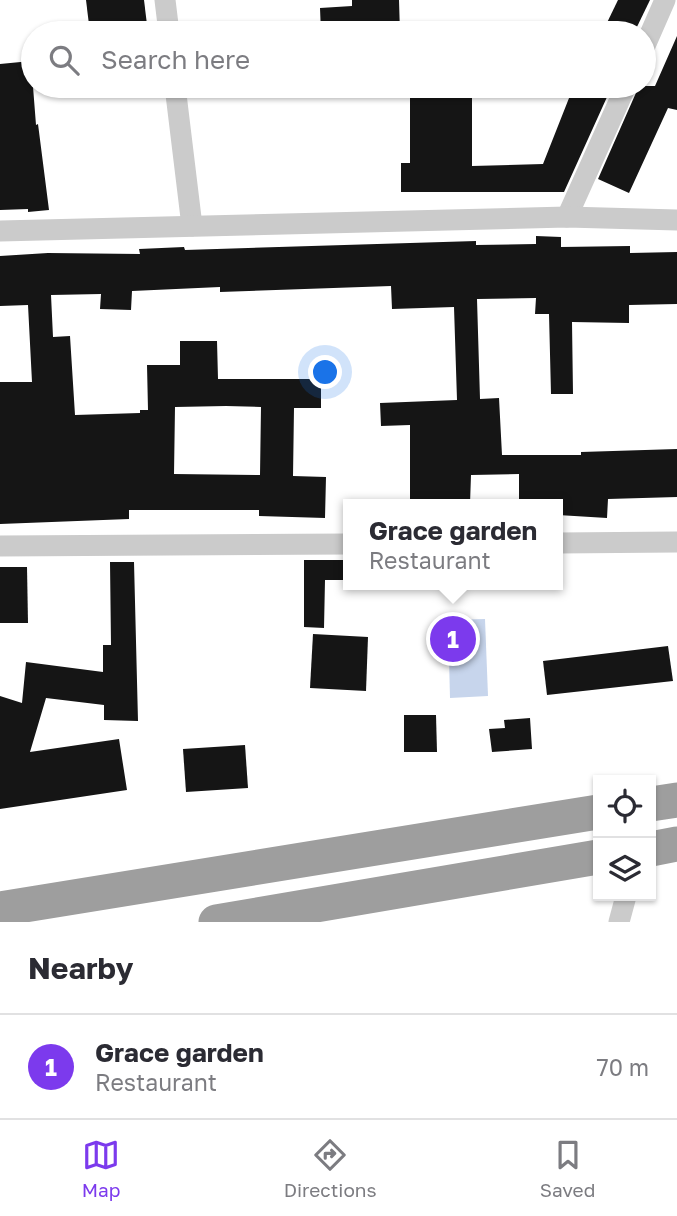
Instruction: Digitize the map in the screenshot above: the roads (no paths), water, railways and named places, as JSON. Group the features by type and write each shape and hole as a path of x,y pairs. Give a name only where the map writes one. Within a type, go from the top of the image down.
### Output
{"highway":[{"path":"656,803 677,800"},
{"path":"0,909 593,813"},
{"path":"656,848 677,844"},
{"path":"216,922 593,858"}],"street":[{"path":"165,0 168,21"},
{"path":"656,21 665,0"},
{"path":"176,98 192,226"},
{"path":"567,217 621,98"},
{"path":"0,231 567,217 677,220"},
{"path":"563,543 677,542"},
{"path":"0,546 343,544"},
{"path":"620,922 625,901"}],"water":[{"path":"485,619 488,696 450,698 448,620"}],"place":[{"name":"Grace garden","path":"453,639"}]}
